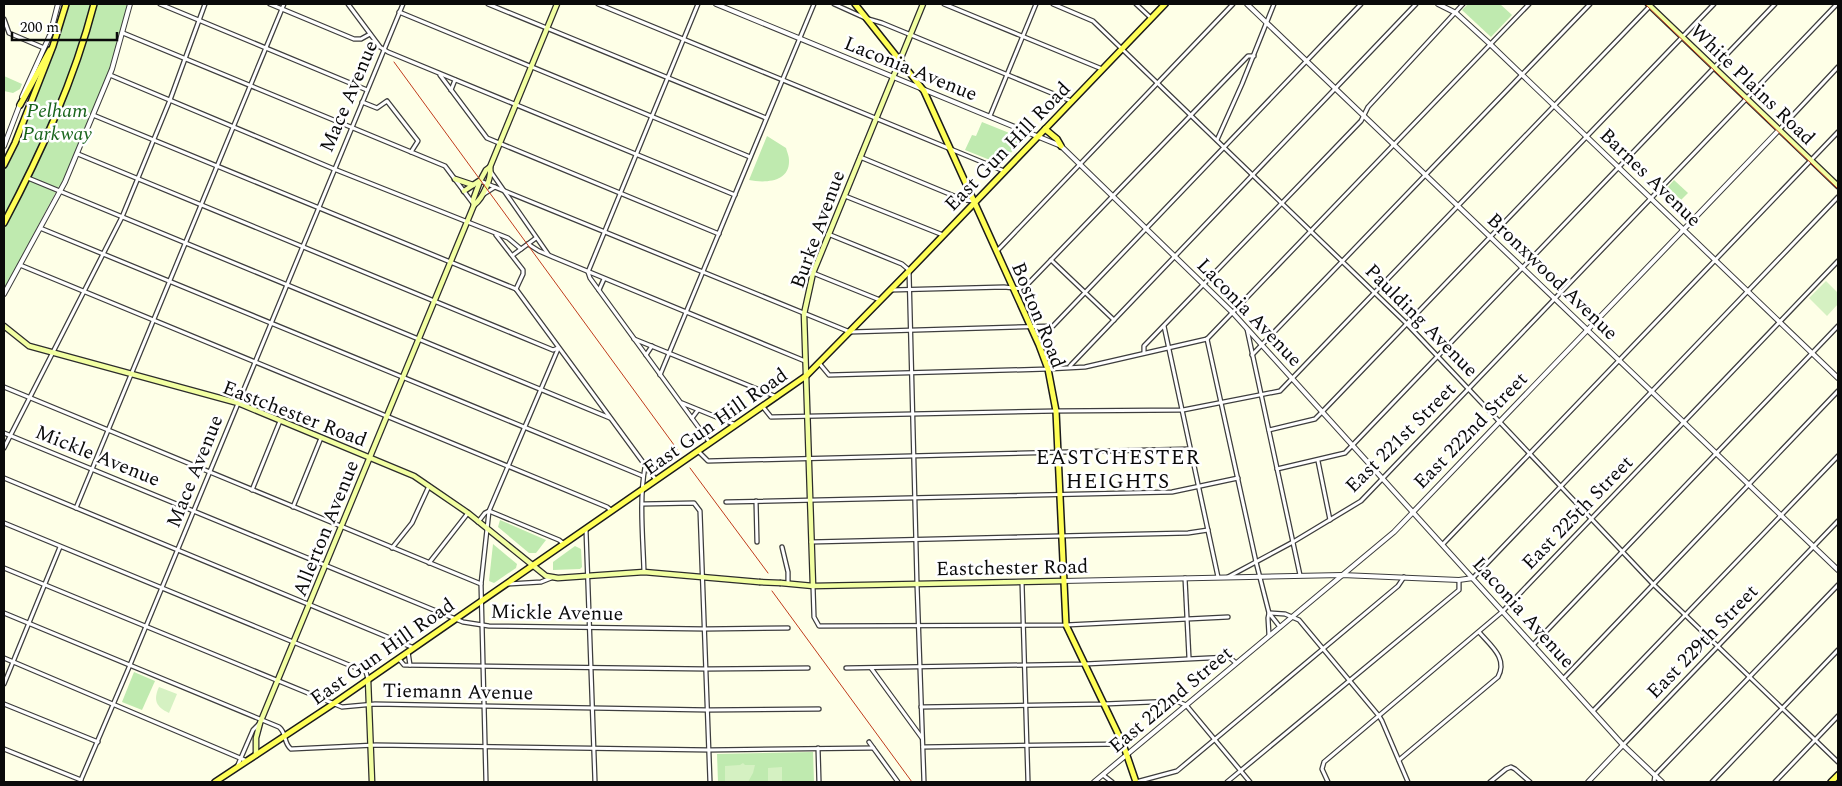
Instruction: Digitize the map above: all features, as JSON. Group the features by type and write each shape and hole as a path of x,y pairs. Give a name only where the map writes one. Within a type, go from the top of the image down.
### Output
{"main road":[{"path":"4,165 17,138 54,46 66,4"},
{"path":"4,223 39,155 82,48 94,4"},
{"name":"Allerton Avenue","path":"474,204 478,202 487,184 500,143 557,4"},
{"name":"Boston Road","path":"855,4 924,91 1032,328 1048,369 1056,411 1059,452 1066,625 1123,744 1136,782"},
{"name":"Burke Avenue","path":"813,586 804,314 813,273 923,4"},
{"name":"East Gun Hill Road","path":"215,782 399,659 806,376 943,236 1164,4"},
{"name":"White Plains Road","path":"1649,5 1838,186"},
{"path":"20,105 48,52 54,46"},
{"path":"29,80 35,77"},
{"path":"1045,128 1061,146"},
{"name":"Allerton Avenue","path":"256,755 256,738 261,722 467,222 480,181 486,170 490,170"},
{"path":"455,179 473,185"},
{"path":"464,191 480,181"},
{"name":"Eastchester Road","path":"4,326 29,346 238,404 414,476 488,529 543,574 552,578 644,572 813,586 1063,581"},
{"path":"368,680 372,782"},
{"path":"1831,782 1838,775"}],"street":[{"path":"4,146 29,80 50,35 58,4"},
{"path":"4,294 60,192 78,154 110,75 130,4"},
{"path":"160,4 367,90"},
{"path":"4,448 122,217 170,100 205,4"},
{"path":"270,4 354,39 361,39 370,34"},
{"path":"76,508 284,4"},
{"path":"348,4 384,50 735,195"},
{"name":"Mace Avenue","path":"81,781 403,4"},
{"path":"488,4 766,118"},
{"path":"598,4 1004,171"},
{"path":"698,4 588,272 590,278 710,443"},
{"name":"Laconia Avenue","path":"716,4 1061,146 1233,312 1623,745 1662,782"},
{"path":"660,375 814,4"},
{"path":"834,4 1071,101"},
{"path":"944,4 1102,69"},
{"path":"990,116 1036,4"},
{"name":"Paulding Avenue","path":"1053,4 1093,21 1217,140 1407,324 1653,584 1838,762"},
{"path":"1136,4 1151,18"},
{"path":"997,250 1234,4"},
{"name":"Bronxwood Avenue","path":"1247,4 1838,570"},
{"path":"1217,140 1254,56 1274,4"},
{"path":"480,181 850,332 1053,326 1361,4"},
{"path":"1070,366 1416,4"},
{"name":"Barnes Avenue","path":"1438,4 1456,13 1490,44 1838,378"},
{"path":"1144,353 1144,346 1361,121 1368,107 1463,4"},
{"path":"819,363 829,375 1084,367 1207,339 1529,4"},
{"path":"1252,355 1590,4"},
{"path":"1269,430 1315,419 1714,4"},
{"path":"1277,469 1344,454 1775,4"},
{"name":"East 221st Street","path":"1228,577 1293,542 1361,501 1837,4"},
{"path":"763,407 771,417 1183,410 1280,392 1649,5"},
{"path":"399,12 750,157"},
{"path":"4,19 10,33 44,48"},
{"path":"122,33 445,166 474,204"},
{"path":"890,290 1023,289 1248,56 1254,56"},
{"name":"East 222nd Street","path":"1094,782 1394,532 1838,67"},
{"path":"439,74 487,138 719,234"},
{"path":"110,75 508,238 521,248"},
{"path":"450,90 455,80"},
{"path":"362,102 378,108 387,101 418,141 410,152"},
{"path":"93,115 516,289 657,481"},
{"path":"1443,544 1838,132"},
{"path":"78,154 552,350 558,348"},
{"path":"860,157 965,200 975,201"},
{"path":"490,170 550,256"},
{"path":"28,178 610,418"},
{"path":"482,195 495,187"},
{"path":"844,196 943,236"},
{"path":"516,206 519,197"},
{"path":"1473,578 1838,197"},
{"path":"40,228 643,476"},
{"path":"496,234 523,270 516,289"},
{"path":"828,234 902,264 910,270 919,666 924,782"},
{"path":"512,255 536,238"},
{"path":"528,244 550,256 805,361"},
{"path":"1051,260 1114,320"},
{"name":"East 225th Street","path":"1328,782 1322,766 1324,762 1503,611 1838,261"},
{"path":"20,265 607,507 612,511"},
{"path":"813,273 880,300"},
{"path":"599,290 604,278"},
{"path":"1164,325 1218,578"},
{"path":"1246,326 1300,575"},
{"path":"1533,645 1838,326"},
{"path":"634,338 777,397"},
{"path":"1207,339 1256,562 1270,613 1280,627"},
{"path":"646,355 652,346"},
{"path":"486,782 481,584 489,511 558,348"},
{"path":"4,388 481,584"},
{"path":"1564,678 1838,391"},
{"path":"681,402 736,426"},
{"path":"692,418 698,410"},
{"path":"252,490 280,421"},
{"name":"Mickle Avenue","path":"4,432 456,619 481,626 705,629 788,628"},
{"path":"293,507 321,438"},
{"path":"699,452 708,461 1190,449"},
{"path":"1594,711 1838,456"},
{"path":"1318,461 1330,520"},
{"path":"644,572 643,476 645,466"},
{"path":"4,478 414,648"},
{"path":"726,502 1172,492 1238,478"},
{"path":"392,548 412,523 429,486"},
{"path":"756,501 757,542"},
{"path":"643,504 694,502 702,518 710,782"},
{"path":"478,522 485,512 489,511 560,540 564,545"},
{"path":"429,563 468,514"},
{"name":"East 229th Street","path":"1588,782 1838,521"},
{"path":"4,523 366,672 368,680"},
{"path":"586,530 595,782"},
{"path":"811,542 1188,533 1208,530"},
{"path":"4,684 60,546"},
{"path":"782,547 788,572 788,584"},
{"name":"Tiemann Avenue","path":"4,568 342,707 369,705 708,710 818,708"},
{"name":"Eastchester Road","path":"1063,581 1300,575 1459,580 1473,578"},
{"path":"1136,782 1177,771 1398,586 1404,577"},
{"name":"Eastchester Road","path":"507,584 543,581 552,578"},
{"path":"1185,578 1188,658"},
{"path":"1227,782 1459,590 1459,580"},
{"path":"1022,582 1028,782"},
{"name":"Burke Avenue","path":"813,586 814,616 819,626 918,627"},
{"path":"1654,782 1655,776 1838,586"},
{"path":"4,613 261,722 279,727 284,730 287,745 291,749 370,745 709,750 873,748"},
{"path":"1270,613 1293,616 1298,620 1379,716 1408,782"},
{"path":"1269,636 1268,618 1270,613"},
{"path":"918,627 1066,625 1228,617"},
{"path":"1399,760 1498,677 1502,665 1500,656 1480,632"},
{"path":"1712,782 1838,650"},
{"path":"408,652 410,665"},
{"path":"846,668 1084,664 1229,657 1236,663"},
{"path":"4,658 248,761"},
{"path":"399,659 404,665 706,669 808,668"},
{"path":"870,667 922,739"},
{"path":"921,707 1176,701 1186,705 1250,782"},
{"path":"4,704 98,742"},
{"path":"1774,782 1838,716"},
{"name":"Allerton Avenue","path":"237,768 253,730 261,722"},
{"path":"869,742 898,782"},
{"path":"923,747 1123,744"},
{"path":"818,748 819,782"},
{"path":"4,749 81,781"},
{"path":"1490,782 1511,767 1515,768 1530,782"},
{"path":"1103,775 1112,782"}],"green space":[{"name":"Pelham Parkway","path":"69,4 128,4 111,67 66,177 59,186 4,290 4,171 14,151 58,41"},
{"path":"1468,4 1500,4 1512,15 1491,37 1462,10"},
{"path":"4,76 22,84 20,89 13,93 4,91"},
{"path":"982,122 1024,139 1000,164 965,150 972,135 976,136"},
{"path":"767,136 786,148 789,158 788,168 781,177 775,180 749,180"},
{"path":"1674,180 1688,193 1681,200 1668,187"},
{"path":"1826,281 1838,293 1838,304 1827,316 1809,298"},
{"path":"500,520 546,540 536,553 529,553 498,527"},
{"path":"493,544 517,564 516,568 494,583 489,581"},
{"path":"575,546 581,549 582,567 580,569 553,570 553,562"},
{"path":"134,672 155,681 142,710 122,702"},
{"path":"159,687 177,694 169,713 157,703 156,696"},
{"path":"813,752 814,782 718,782 717,754"},
{"path":"743,763 745,765 755,765 748,782 725,782 725,766"},
{"path":"782,767 782,782 768,782 768,768"}],"railway":[{"path":"1645,4 1838,189"},
{"path":"394,62 677,449"},
{"path":"690,468 768,573"},
{"path":"772,591 912,782"}],"district":[{"name":"EASTCHESTER HEIGHTS","path":"1118,469"}]}
